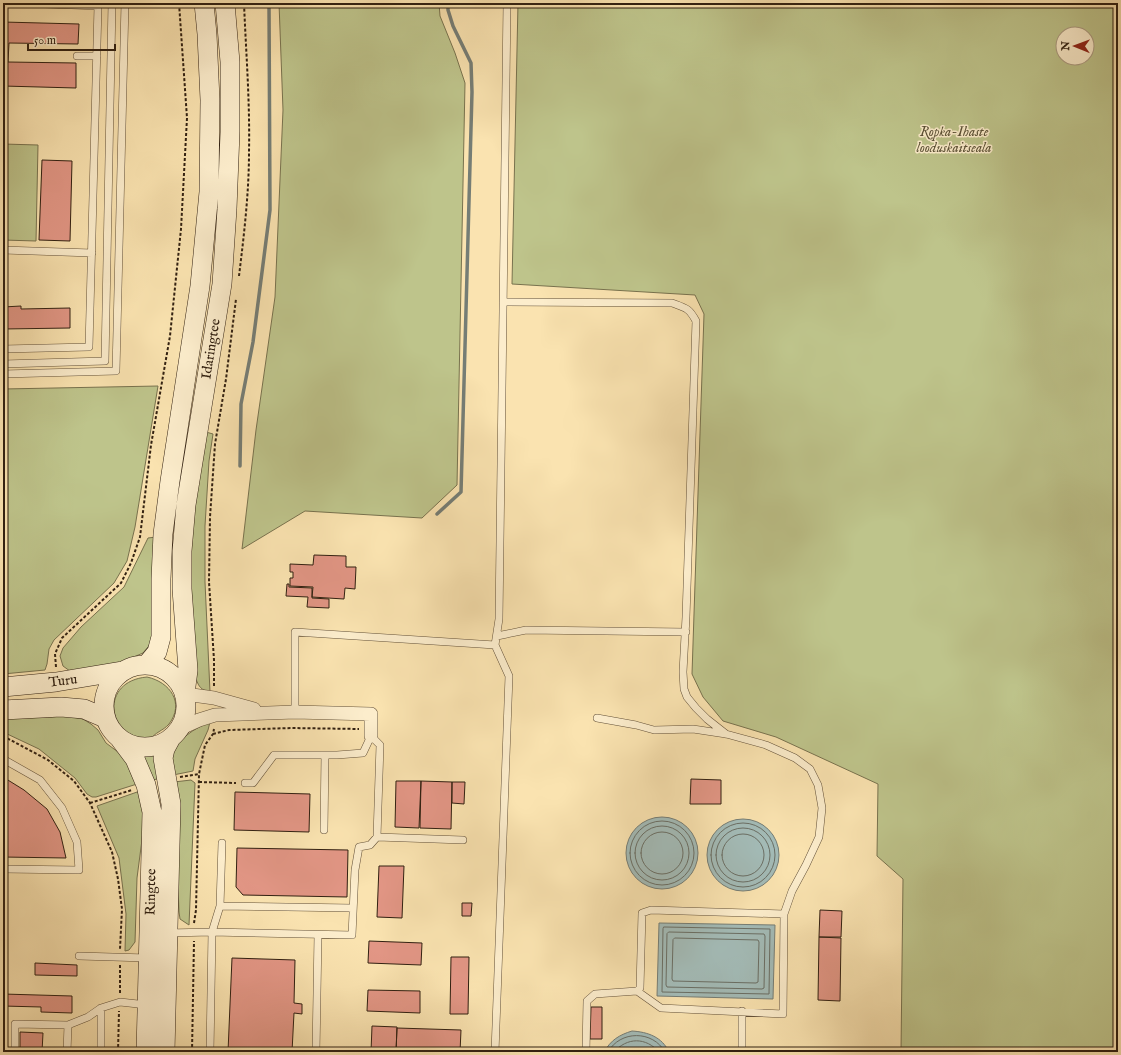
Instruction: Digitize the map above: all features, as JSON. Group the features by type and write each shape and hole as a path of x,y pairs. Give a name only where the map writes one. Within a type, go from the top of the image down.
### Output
{"main road":[{"name":"Idaringtee","path":"147,664 157,652 161,637 163,534 200,286 209,192 210,100 204,3"},
{"name":"Idaringtee","path":"185,694 188,670 182,589 182,551 185,513 222,284 227,209 230,132 230,70 225,3"},
{"path":"147,664 160,667 171,673 185,694 186,706 184,718 175,733 159,745 146,747 133,745 120,739 108,726 103,709 106,692 115,677 122,671 134,666 147,664"},
{"name":"Turu","path":"3,687 56,682 122,671"},
{"name":"Turu","path":"3,710 61,707 84,709 105,718"},
{"name":"Ringtee","path":"165,1052 171,804 163,758 175,733"},
{"name":"Ringtee","path":"120,739 136,759 146,785 152,812 146,1052"}],"street":[{"path":"185,694 214,698 267,713"},
{"path":"175,733 200,720 215,715 295,712 371,714 371,733"}],"lane":[{"path":"3,349 89,347 98,6 20,3"},
{"path":"3,364 105,360 112,3"},
{"path":"3,374 116,371 125,3"},
{"path":"495,1052 509,676 495,645 499,620 507,4"},
{"path":"77,56 97,56"},
{"path":"3,250 32,255 92,253"},
{"path":"503,302 672,303 691,312 696,321 684,689 687,697 707,719 726,734"},
{"path":"497,636 526,630 686,632"},
{"path":"295,712 296,632 495,645"},
{"path":"586,1052 587,1000 596,994 636,991 661,1008 783,1014 784,914 792,891 806,865 818,837 822,808 818,785 810,769 795,758 766,745 726,734 693,729 654,730 597,718"},
{"path":"245,783 253,783 274,755 337,755 363,753 371,733"},
{"path":"168,933 212,932 352,935 355,870 360,847 370,845 377,837 380,745 371,733"},
{"path":"324,830 325,755"},
{"path":"3,759 40,780 62,808 77,842 79,870 3,869"},
{"path":"377,837 463,840"},
{"path":"210,1052 212,932 220,906 222,843"},
{"path":"220,906 353,908"},
{"path":"636,991 640,988 642,913 651,910 784,914"},
{"path":"316,1052 318,935"},
{"path":"79,956 149,958"},
{"path":"15,1052 15,1024 68,1025 88,1017 102,1008 120,1002 147,1005"},
{"path":"101,1052 102,1008"},
{"path":"742,1011 742,1052"},
{"path":"67,1052 68,1025"}],"path":[{"path":"56,682 55,654 62,638 121,583 131,564 140,537 151,445 170,336 180,229 186,118 179,3"},
{"path":"238,282 243,239 249,153 244,3"},
{"path":"214,698 214,660 209,582 211,510 215,444 226,378 236,297"},
{"path":"192,1052 195,949 193,932 196,910 199,782 205,746 213,734 215,715"},
{"path":"213,734 229,730 292,728 371,733"},
{"path":"3,736 48,760 74,782 90,803 112,852 122,908 118,1052"},
{"path":"175,778 200,774"},
{"path":"199,782 245,783"},
{"path":"90,803 137,788"}],"green space":[{"path":"279,3 439,3 440,16 465,83 457,485 422,518 305,511 242,549 256,430 275,297 283,110"},
{"name":"Ropka-Ihaste looduskaitseala","path":"518,3 1118,3 1118,1052 901,1052 903,879 877,856 878,784 776,737 723,721 703,697 692,674 704,314 695,295 512,284"},
{"path":"3,144 38,145 36,241 3,240"},
{"path":"158,386 135,527 127,561 114,583 54,640 49,649 45,670 3,674 3,389"},
{"path":"206,432 213,434 209,461 205,526 205,582 210,692 201,688 196,679 190,587 191,548"},
{"path":"156,537 152,642 143,653 122,662 74,674 63,666 60,656 63,648 81,627 124,587 148,538"},
{"path":"147,677 162,684 173,694 176,708 174,716 169,724 154,735 150,740 135,737 124,729 117,720 114,709 115,698 121,688 132,681"},
{"path":"67,716 83,719 98,730 106,743 122,755 137,784 92,797 87,794 75,778 39,749 3,732 3,719"},
{"path":"210,722 195,759 193,771 173,775 171,757 174,749 187,735 198,727"},
{"path":"153,752 160,778 150,781 139,753"},
{"path":"191,780 195,783 189,925 180,919 179,912 174,782"},
{"path":"140,791 144,812 137,878 135,942 129,950 125,951 126,914 119,858 97,806"}],"water":[{"path":"662,817 676,820 688,827 695,839 698,853 695,867 688,879 676,886 662,889 648,886 636,879 629,867 626,853 629,839 636,827 648,820"},
{"path":"743,819 757,822 769,829 776,841 779,855 776,869 769,881 757,888 743,891 729,888 717,881 710,869 707,855 710,841 717,829 729,822"},
{"path":"659,923 775,925 773,999 657,996"},
{"path":"632,1031 654,1036 663,1043 669,1052 604,1052 616,1038"}],"building":[{"path":"3,22 79,24 78,44 9,43 8,62 76,63 76,88 3,86"},
{"path":"42,160 72,161 70,241 39,240"},
{"path":"21,306 21,309 70,308 70,328 3,329 3,307"},
{"path":"314,555 346,556 346,567 356,567 355,589 345,588 344,599 312,597 313,587 290,586 290,578 293,578 293,572 290,572 290,564 313,565"},
{"path":"287,584 289,584 289,587 312,588 312,598 329,599 329,608 307,607 308,597 286,596"},
{"path":"3,777 24,790 47,809 60,832 66,858 3,857"},
{"path":"691,779 721,780 721,804 690,804"},
{"path":"396,781 421,781 419,828 395,827"},
{"path":"421,781 452,782 451,829 420,828"},
{"path":"452,782 465,782 464,804 452,803"},
{"path":"235,792 310,794 309,832 234,830"},
{"path":"237,848 348,850 347,897 243,895 236,887"},
{"path":"379,866 404,866 402,918 377,917"},
{"path":"462,903 472,903 471,916 462,916"},
{"path":"820,910 842,911 841,937 819,937"},
{"path":"819,937 841,938 840,1001 818,1000"},
{"path":"369,941 422,943 421,965 368,963"},
{"path":"451,957 469,957 468,1014 450,1014"},
{"path":"232,958 295,960 294,1003 302,1004 302,1014 294,1013 292,1052 228,1052"},
{"path":"35,963 77,965 77,976 35,975"},
{"path":"368,990 420,991 420,1013 367,1011"},
{"path":"3,994 72,996 72,1013 41,1012 41,1007 3,1006"},
{"path":"591,1007 602,1007 602,1039 590,1039"},
{"path":"372,1026 397,1027 396,1052 371,1052"},
{"path":"397,1028 461,1030 460,1052 396,1052"},
{"path":"20,1032 43,1033 42,1052 20,1052"}],"waterway":[{"path":"240,466 241,404 253,342 270,210 269,3"},
{"path":"437,514 461,492 472,92 471,63 453,26 448,10 448,3"}]}
